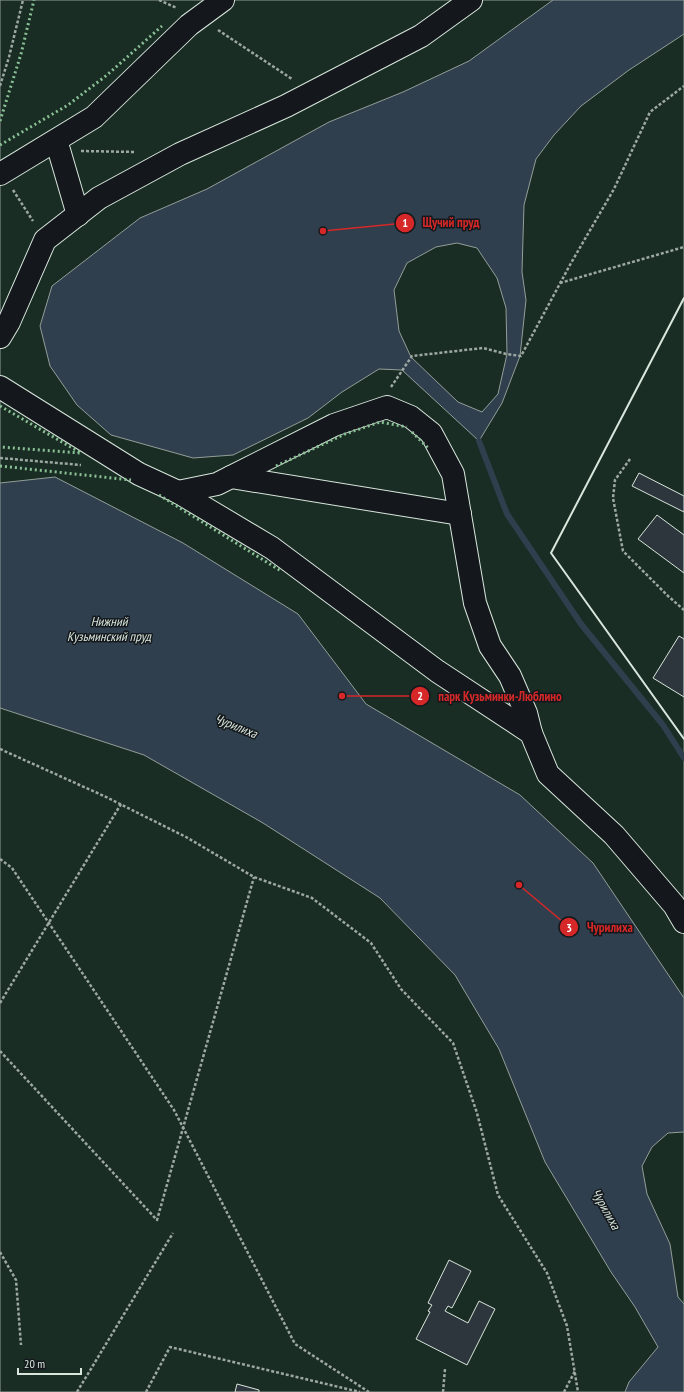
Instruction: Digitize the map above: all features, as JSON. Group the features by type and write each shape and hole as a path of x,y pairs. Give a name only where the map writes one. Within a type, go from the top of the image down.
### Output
{"lane":[{"path":"1,174 94,117 189,25 223,0"},
{"path":"0,337 9,322 45,240 99,198 180,154 286,106 420,36 470,0"},
{"path":"59,150 78,214"},
{"path":"0,387 139,474 178,492 272,548 437,671 531,733"},
{"path":"178,492 217,484 334,424 387,407 411,418 431,433 453,474 475,602 490,646 510,676 526,713 531,733 548,774 614,835 674,905 684,922"},
{"path":"231,477 460,514"}],"path":[{"path":"0,86 24,0"},
{"path":"199,18 313,92"},
{"path":"402,371 412,356 482,348 521,356 560,283 614,189 650,112 684,86"},
{"path":"59,150 143,152"},
{"path":"1,174 45,240"},
{"path":"560,283 684,247"},
{"path":"0,458 88,466"},
{"path":"630,459 615,480 613,498 623,551 684,610"},
{"path":"0,749 121,804 186,838 254,877 312,898 371,943 401,990 453,1043 477,1113 498,1195 547,1273 566,1326 578,1392"},
{"path":"0,1003 121,804"},
{"path":"0,859 12,868 174,1110 295,1344 369,1392"},
{"path":"0,1051 157,1220 254,877"},
{"path":"77,1392 173,1233"},
{"path":"0,1252 16,1280 21,1345"},
{"path":"146,1392 170,1347 360,1392"},
{"path":"443,1392 445,1369"},
{"path":"564,1392 575,1371"}],"green space":[{"path":"0,0 684,0 684,1392 0,1392"}],"water":[{"path":"553,0 684,0 684,34 629,70 581,106 554,135 536,159 524,205 522,272 526,300 520,356 502,403 479,441 402,370 379,369 342,392 308,418 233,455 193,458 111,435 77,405 50,366 40,326 52,286 140,218 207,189 329,122 403,92 469,61","holes":["457,243 477,248 497,278 506,308 507,354 498,394 482,412 458,402 411,357 399,331 394,290 407,263 436,247"]},
{"name":"Нижний Кузьминский пруд","path":"55,477 183,543 298,614 366,704 520,795 593,863 684,998 684,1132 668,1133 652,1147 642,1166 647,1194 670,1244 678,1297 684,1304 684,1392 625,1392 629,1382 658,1347 635,1307 611,1272 545,1162 499,1049 455,975 380,898 263,823 144,755 0,708 0,483"}],"building":[{"path":"639,473 684,496 684,512 632,486"},
{"path":"657,515 684,535 684,573 638,539"},
{"path":"679,636 684,639 684,697 653,678"},
{"path":"449,1260 471,1271 452,1308 448,1306 445,1311 468,1323 479,1301 495,1309 467,1365 416,1339 430,1312 428,1311 432,1305 428,1303"},
{"path":"237,1384 259,1390 259,1392 235,1392"}],"waterway":[{"path":"479,441 507,514 581,624 663,725 684,758"}],"hedge":[{"path":"0,121 21,54 34,0"},
{"path":"0,145 68,105 107,75 162,26"},
{"path":"0,406 81,453 0,447"},
{"path":"276,466 345,434 380,422 407,427"},
{"path":"412,432 428,448"},
{"path":"0,466 131,480"},
{"path":"159,495 281,571"}],"wall":[{"path":"684,298 551,553 684,739"}],"place":[{"name":"Щучий пруд","path":"323,231"},
{"name":"парк Кузьминки-Люблино","path":"342,696"},
{"name":"Чурилиха","path":"519,885"}]}
